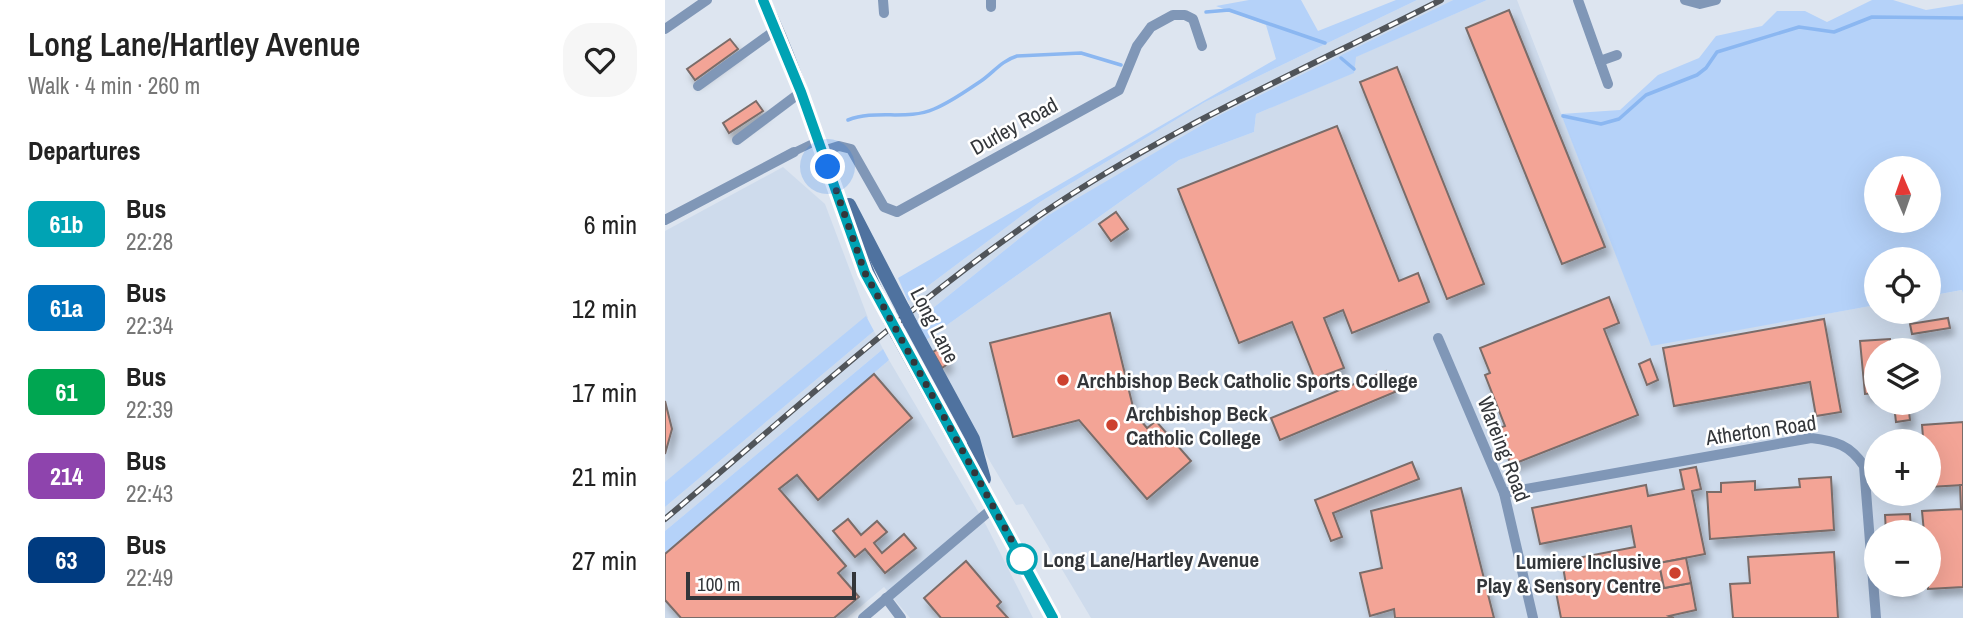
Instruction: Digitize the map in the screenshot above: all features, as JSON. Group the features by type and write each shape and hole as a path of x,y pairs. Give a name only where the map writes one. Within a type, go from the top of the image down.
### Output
{"main road":[{"name":"Long Lane","path":"763,0 801,92 865,273 1053,618"},
{"name":"Long Lane","path":"828,167 973,439 993,508"}],"street":[{"path":"665,29 707,0"},
{"path":"883,0 884,13"},
{"path":"1578,0 1608,84"},
{"path":"1685,0 1700,4 1716,0"},
{"name":"Durley Road","path":"821,146 851,149 884,207 897,212 1119,90 1141,39 1165,18 1179,14 1193,19 1202,46"},
{"path":"698,86 777,29"},
{"path":"1600,61 1617,55"},
{"path":"737,140 801,92"},
{"path":"665,220 794,152 821,146"},
{"name":"Wareing Road","path":"1438,338 1504,494 1533,618"},
{"name":"Atherton Road","path":"1504,494 1811,438 1836,441 1853,450 1864,466 1876,618"},
{"path":"863,618 993,508"},
{"path":"886,598 901,618"}],"shaded area":[{"path":"1249,0 1301,0 1318,31 1396,0 1417,0 1205,102 1040,202 908,301 898,278 1276,59 1266,25 1216,6"},
{"path":"1417,0 1453,0 1047,216 917,321 908,301 1040,202 1205,102"},
{"path":"1453,0 1487,0 1356,57 1354,73 1256,114 1254,132 1179,160 926,340 917,321 1047,216 1214,118"},
{"path":"1487,0 1517,0 1651,345 1864,307 1864,324 1941,324 1941,294 1963,290 1963,618 1091,618 1023,504 1016,505 923,349 926,340 1179,160 1254,132 1256,114 1353,73 1355,57"},
{"path":"1872,0 1893,0 1926,10 1963,4 1963,293 1962,290 1941,294 1941,247 1864,247 1864,307 1651,346 1561,114 1620,110 1658,75 1699,58 1716,36 1762,26 1777,11 1805,11 1827,22"},
{"path":"783,167 825,204 868,318 665,484 665,231"},
{"path":"866,316 874,331 665,507 665,482"},
{"path":"874,331 883,349 665,531 665,507"},
{"path":"883,349 889,360 665,554 665,531"},
{"path":"889,360 986,525 1033,618 910,618 884,587 847,618 665,618 665,554"}],"building":[{"path":"1509,10 1605,247 1562,264 1466,28"},
{"path":"730,39 738,49 695,80 687,69"},
{"path":"1397,67 1484,284 1447,299 1360,82"},
{"path":"756,101 763,111 729,133 723,123"},
{"path":"1337,126 1399,281 1418,273 1429,302 1352,333 1343,310 1324,318 1344,368 1315,379 1292,322 1239,343 1178,189"},
{"path":"1116,212 1128,229 1111,241 1099,224"},
{"path":"1609,297 1619,323 1604,329 1638,415 1511,465 1497,429 1505,426 1485,375 1490,373 1480,348"},
{"name":"Archbishop Beck Catholic Sports College","path":"1110,313 1132,410 1147,428 1156,421 1191,461 1147,499 1079,420 1013,437 990,343"},
{"path":"1948,318 1950,328 1912,334 1910,324 1941,324 1941,319"},
{"path":"1824,319 1841,412 1816,416 1810,382 1674,406 1663,348"},
{"path":"1860,341 1864,341 1864,383"},
{"path":"940,348 949,363 942,368 933,352"},
{"path":"1650,359 1658,380 1647,385 1639,364"},
{"path":"1386,371 1395,392 1280,440 1271,418"},
{"path":"874,374 912,418 818,500 797,475 779,489 846,566 838,573 859,597 834,618 681,618 665,600 665,554"},
{"path":"665,401 672,429 665,454"},
{"path":"1895,415 1909,415 1910,420 1896,422"},
{"path":"1963,422 1963,485 1941,486 1941,429 1922,429 1922,425"},
{"path":"1412,462 1419,479 1333,513 1342,537 1331,541 1315,500"},
{"path":"1696,467 1701,489 1692,491 1705,554 1659,563 1664,588 1691,583 1696,610 1669,616 1674,618 1561,618 1556,592 1567,590 1562,561 1635,547 1631,526 1540,544 1532,508 1646,485 1648,496 1684,489 1680,470"},
{"path":"1831,477 1834,530 1710,539 1707,492 1721,492 1721,483 1755,481 1755,490 1800,487 1799,479"},
{"path":"1960,485 1963,485 1963,587 1941,588 1941,520 1923,520 1922,511 1961,509"},
{"path":"1461,488 1494,618 1395,618 1394,609 1370,616 1360,573 1382,568 1371,511"},
{"path":"1910,514 1910,520 1885,520 1885,515"},
{"path":"848,519 861,535 877,521 887,532 874,543 882,553 904,534 916,548 885,573 865,549 855,557 833,531"},
{"path":"1834,552 1838,618 1733,618 1730,584 1750,583 1748,557"},
{"name":"Lumiere Inclusive Play & Sensory Centre","path":"1686,558 1691,583 1664,588 1659,563"},
{"path":"966,561 1001,602 997,606 1008,618 941,618 924,598"}],"waterway":[{"path":"1206,12 1229,10 1325,43"},
{"path":"1563,116 1601,124 1619,119 1646,95 1697,75 1706,68 1717,52 1799,27 1834,32 1872,17 1963,18"},
{"path":"848,120 869,115 913,114 934,109 1017,56 1081,53 1121,65"},
{"path":"1341,58 1354,69"}],"railway":[{"path":"665,519 895,324 1040,215 1187,127 1441,0"}],"bus line":[{"name":"61b","path":"763,0 801,92 865,273 1053,618"}],"place":[{"name":"Archbishop Beck Catholic Sports College","path":"1063,380"},
{"name":"Archbishop Beck Catholic College","path":"1112,425"},
{"name":"Long Lane/Hartley Avenue","path":"1022,559"},
{"name":"Lumiere Inclusive Play & Sensory Centre","path":"1675,573"}],"route":[{"path":"828,167 865,273 1022,559"}]}
